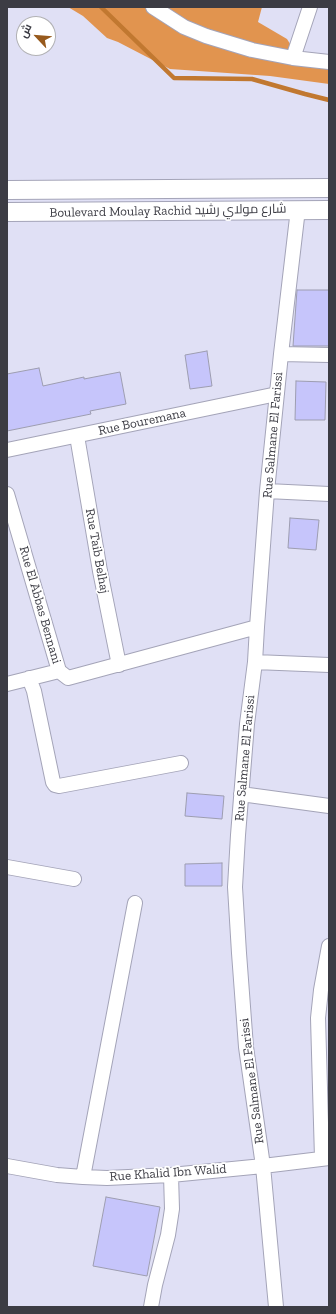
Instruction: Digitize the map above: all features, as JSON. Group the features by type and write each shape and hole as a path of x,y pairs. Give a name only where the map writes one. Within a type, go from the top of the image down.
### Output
{"main road":[{"name":"Boulevard Moulay Rachid شارع مولاي رشيد","path":"7,190 329,188"},
{"name":"Boulevard Moulay Rachid شارع مولاي رشيد","path":"7,212 329,210"}],"street":[{"path":"153,7 184,27 206,36 252,50 293,58 329,62"},
{"path":"293,58 310,7"},
{"name":"Rue Salmane El Farissi","path":"276,1307 262,1166 246,1047 236,887 241,794 247,724 255,662 256,627 267,491 298,209"},
{"path":"281,354 329,354"},
{"name":"Rue Bouremana","path":"7,450 277,394"},
{"name":"Rue Taib Belhaj","path":"77,436 100,571 119,665"},
{"path":"267,491 329,494"},
{"name":"Rue El Abbas Bennani","path":"7,494 59,671"},
{"path":"7,684 59,671 68,678 256,627"},
{"path":"255,662 329,665"},
{"path":"29,678 34,690 52,782 55,785 59,786 181,763"},
{"path":"241,794 329,806"},
{"path":"7,867 74,879"},
{"path":"83,1177 135,903"},
{"path":"326,1158 318,1018 321,990 329,946"},
{"name":"Rue Khalid Ibn Walid","path":"7,1166 57,1175 83,1177 171,1175 326,1158"},
{"path":"151,1307 168,1235 172,1208 171,1175"}],"shaded area":[{"path":"68,7 262,7 258,22 287,39 302,63 329,66 329,84 270,76 170,69 118,42 107,38 83,16"}],"building":[{"path":"297,290 329,290 329,346 293,346"},
{"path":"207,351 212,386 190,389 185,355"},
{"path":"39,368 43,386 84,377 84,379 120,372 126,404 90,411 91,414 7,431 7,374"},
{"path":"296,381 326,382 325,420 295,420"},
{"path":"290,518 319,520 316,550 288,548"},
{"path":"187,793 224,796 222,819 185,816"},
{"path":"222,863 222,886 185,886 185,864"},
{"path":"106,1197 160,1207 147,1276 93,1266"}],"waterway":[{"path":"101,7 174,78 252,79 329,100"}]}
